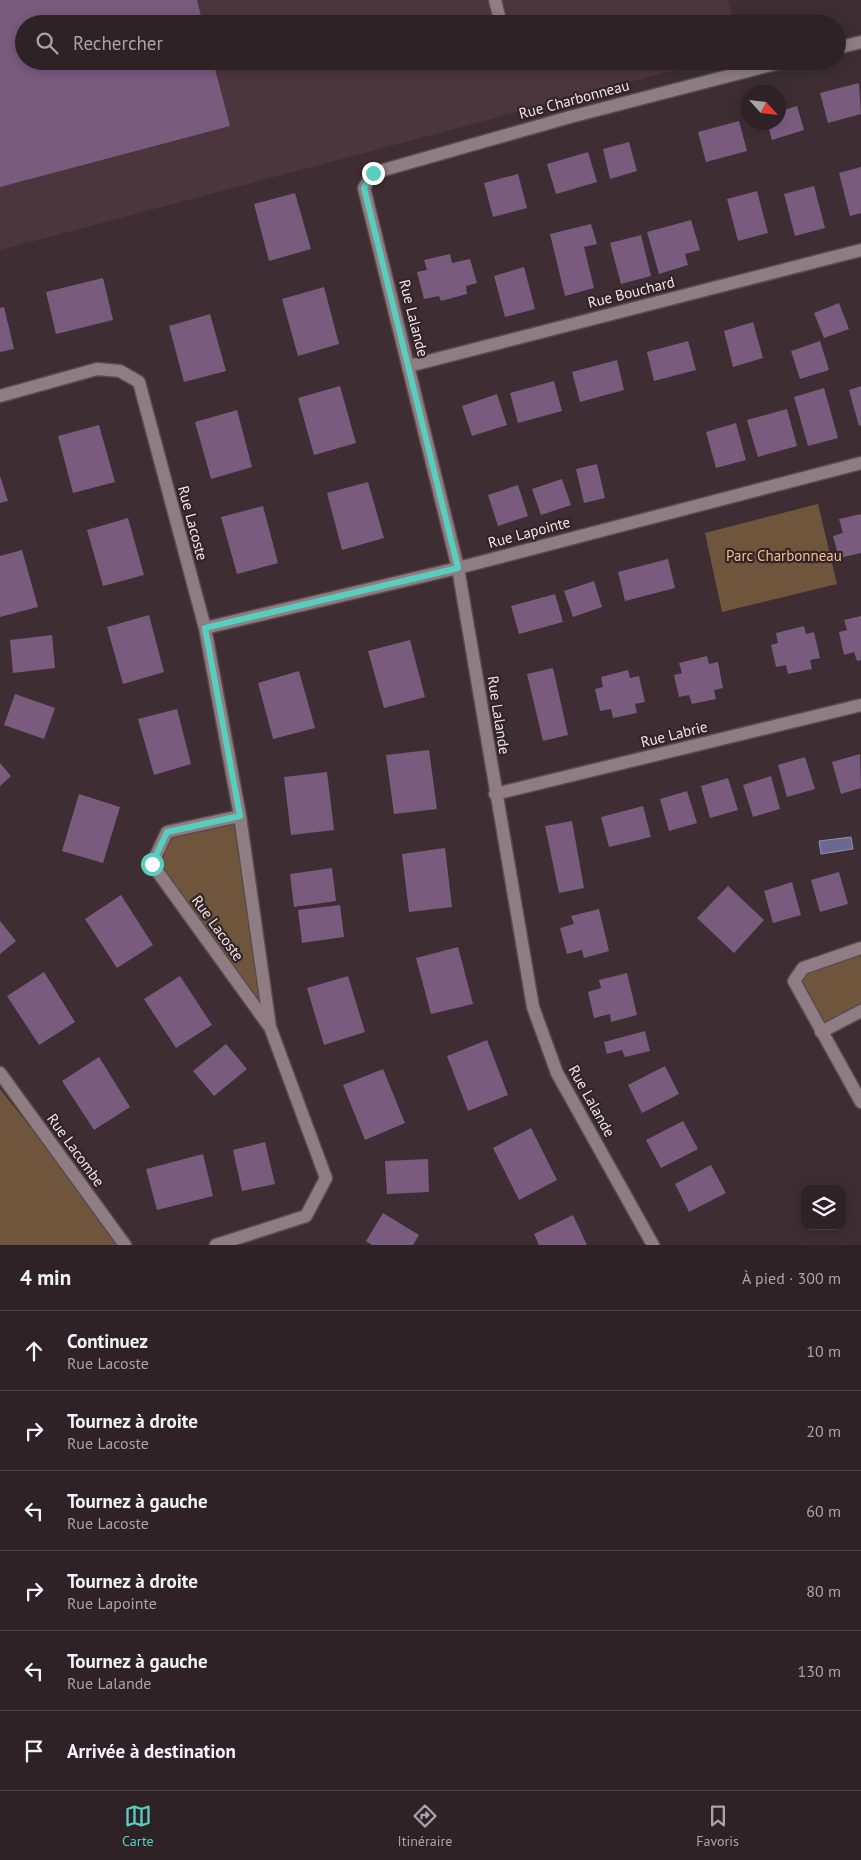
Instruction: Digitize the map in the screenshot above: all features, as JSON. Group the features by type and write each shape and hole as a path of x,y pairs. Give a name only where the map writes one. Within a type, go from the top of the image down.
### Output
{"street":[{"path":"495,0 499,15"},
{"path":"846,46 861,42"},
{"name":"Rue Charbonneau","path":"373,173 570,116 751,70"},
{"name":"Rue Lalande","path":"373,173 364,188 458,568 495,794 533,1007 557,1073 654,1245"},
{"name":"Rue Bouchard","path":"409,366 861,250"},
{"name":"Rue Lacoste","path":"0,396 97,368 120,371 139,382 205,628 240,816 270,1027 326,1178 306,1216 216,1245"},
{"name":"Rue Lapointe","path":"205,628 458,568 861,463"},
{"name":"Rue Labrie","path":"495,794 861,705"},
{"name":"Rue Lacoste","path":"240,816 167,832 152,864 270,1027"},
{"path":"861,948 803,968 794,981 861,1102"},
{"path":"821,1032 861,1011"},
{"name":"Rue Lacombe","path":"0,1074 125,1245"}],"shaded area":[{"path":"0,0 728,0 732,15 15,15 15,70 675,70 0,250"},
{"path":"851,837 853,849 821,854 819,841"}],"green space":[{"name":"Parc Charbonneau","path":"818,504 837,584 722,612 705,533"},
{"path":"240,816 270,1027 152,864 167,832"},
{"path":"861,948 861,1011 821,1032 794,981 803,968"},
{"path":"0,1089 124,1245 0,1245"}],"building":[{"path":"0,0 197,0 201,15 15,15 15,70 215,70 230,126 0,187"},
{"path":"859,83 861,114 828,123 820,93"},
{"path":"797,106 804,130 772,140 769,130 786,130 786,109"},
{"path":"739,121 747,151 706,162 698,132"},
{"path":"629,142 637,171 610,179 603,149"},
{"path":"588,152 597,182 556,194 547,164"},
{"path":"861,167 861,213 850,216 839,173"},
{"path":"518,174 527,208 493,217 484,183"},
{"path":"814,186 825,228 795,236 784,194"},
{"path":"757,191 768,233 738,241 727,199"},
{"path":"295,193 311,249 269,261 254,204"},
{"path":"691,220 700,250 685,254 688,265 659,274 647,232"},
{"path":"591,224 597,244 584,247 594,288 565,296 550,234"},
{"path":"641,235 651,276 621,284 610,243"},
{"path":"450,254 452,263 470,259 477,283 466,286 467,294 441,301 439,296 424,299 417,272 427,270 424,260"},
{"path":"524,267 535,309 505,317 494,276"},
{"path":"103,278 113,320 56,334 46,292"},
{"path":"324,287 339,344 298,356 282,299"},
{"path":"839,303 849,329 824,338 814,313"},
{"path":"4,307 14,349 0,352 0,308"},
{"path":"210,314 226,371 184,382 169,326"},
{"path":"753,322 763,358 733,367 724,331"},
{"path":"688,341 696,370 654,381 647,352"},
{"path":"820,341 829,370 800,379 791,351"},
{"path":"617,360 624,390 580,402 572,372"},
{"path":"554,381 562,411 518,423 510,393"},
{"path":"340,386 356,443 314,455 298,398"},
{"path":"861,386 861,425 859,426 849,390"},
{"path":"824,388 838,438 808,446 794,397"},
{"path":"497,394 507,425 472,436 462,406"},
{"path":"787,409 797,446 758,457 747,420"},
{"path":"237,410 252,467 211,479 195,422"},
{"path":"736,423 746,460 716,468 706,432"},
{"path":"99,425 115,482 73,493 58,436"},
{"path":"597,464 605,498 584,503 576,469"},
{"path":"0,476 8,501 0,503"},
{"path":"562,479 571,505 541,515 532,489"},
{"path":"368,482 384,538 342,550 327,493"},
{"path":"518,485 528,516 498,526 488,495"},
{"path":"263,506 278,563 237,574 221,517"},
{"path":"861,514 861,553 839,558 833,536 843,533 839,519"},
{"path":"128,518 144,575 103,586 87,530"},
{"path":"22,550 38,607 0,617 0,556"},
{"path":"668,559 675,588 625,601 618,572"},
{"path":"594,581 602,607 573,617 564,591"},
{"path":"555,594 563,622 519,634 511,606"},
{"path":"149,615 164,672 123,684 107,627"},
{"path":"861,616 861,660 857,661 854,652 844,655 839,632 847,630 844,620"},
{"path":"804,626 806,634 814,632 820,658 810,660 812,669 788,674 786,665 776,667 771,645 778,643 776,633"},
{"path":"52,635 55,668 13,673 10,640"},
{"path":"410,640 425,697 384,708 368,651"},
{"path":"707,656 709,664 718,662 723,688 714,690 716,699 692,704 689,695 679,697 674,675 682,673 679,663"},
{"path":"553,668 568,735 543,741 527,674"},
{"path":"628,670 630,678 639,676 645,702 635,704 637,713 613,718 611,709 600,711 595,689 603,687 601,677"},
{"path":"299,671 315,728 273,739 258,683"},
{"path":"15,694 55,708 44,739 4,725"},
{"path":"177,709 191,764 154,775 138,719"},
{"path":"429,750 437,809 394,814 386,755"},
{"path":"860,754 861,788 841,794 832,762"},
{"path":"805,757 815,789 787,797 778,765"},
{"path":"0,763 11,776 0,786"},
{"path":"327,772 334,830 291,835 284,777"},
{"path":"771,776 780,809 753,817 743,785"},
{"path":"728,778 738,810 710,818 701,786"},
{"path":"687,791 697,823 669,831 660,799"},
{"path":"79,794 120,807 103,863 62,851"},
{"path":"643,806 651,837 609,847 601,817"},
{"path":"572,821 584,888 559,893 545,826"},
{"path":"445,848 452,907 409,912 402,854"},
{"path":"332,868 336,901 294,907 290,874"},
{"path":"839,872 848,904 820,912 811,880"},
{"path":"792,882 801,915 773,923 764,891"},
{"path":"728,886 764,920 734,953 697,918"},
{"path":"121,895 153,945 117,968 85,919"},
{"path":"340,905 344,937 302,943 298,910"},
{"path":"599,909 609,951 584,958 582,950 567,954 560,928 574,924 571,916"},
{"path":"0,921 16,941 0,954"},
{"path":"458,947 473,1004 431,1014 416,958"},
{"path":"44,972 75,1022 39,1045 7,996"},
{"path":"627,973 637,1015 611,1022 610,1014 594,1018 588,992 601,988 599,980"},
{"path":"180,976 212,1025 176,1048 144,999"},
{"path":"348,976 365,1032 324,1045 307,988"},
{"path":"645,1031 650,1051 625,1057 622,1050 607,1054 604,1042"},
{"path":"487,1040 508,1095 468,1111 447,1056"},
{"path":"226,1044 247,1069 214,1096 193,1071"},
{"path":"99,1057 130,1107 94,1130 62,1081"},
{"path":"665,1066 679,1094 642,1113 628,1085"},
{"path":"383,1069 405,1123 365,1140 343,1085"},
{"path":"683,1121 698,1149 661,1168 646,1140"},
{"path":"531,1128 557,1180 519,1200 493,1148"},
{"path":"265,1142 275,1184 242,1191 233,1150"},
{"path":"203,1154 213,1196 157,1210 146,1169"},
{"path":"428,1159 429,1192 387,1194 385,1161"},
{"path":"711,1165 726,1193 689,1212 675,1184"},
{"path":"383,1213 419,1235 413,1245 372,1245 366,1241"},
{"path":"573,1215 587,1245 539,1245 534,1234"}],"route":[{"path":"152,864 167,832 240,816 205,628 458,568 364,188 373,173"}]}
